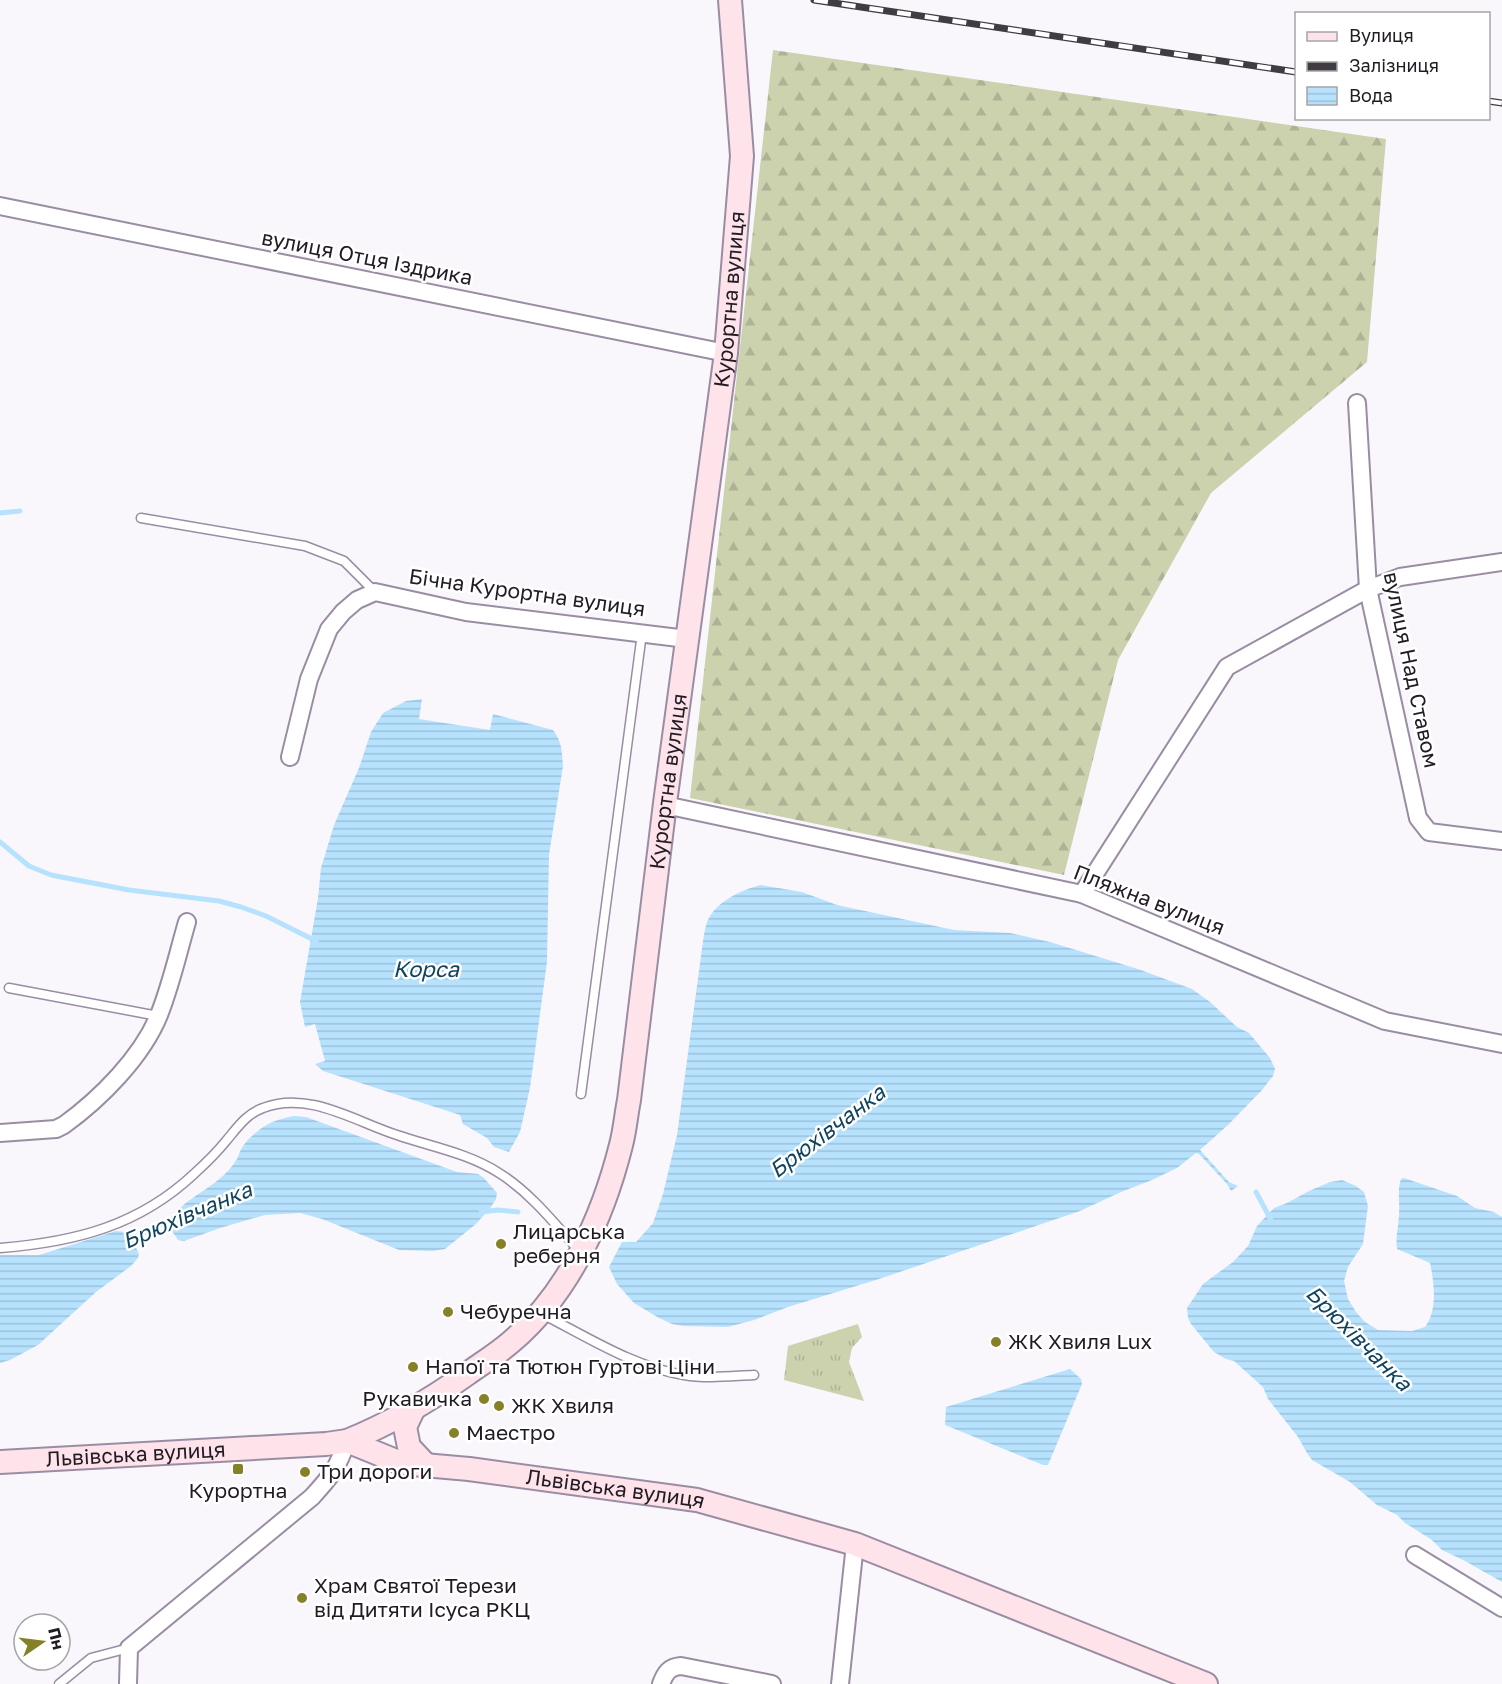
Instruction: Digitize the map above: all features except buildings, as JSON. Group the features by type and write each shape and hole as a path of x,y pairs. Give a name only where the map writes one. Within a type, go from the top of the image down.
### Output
{"main road":[{"name":"Курортна вулиця","path":"346,1441 370,1431 441,1392 511,1342 540,1313 581,1253 600,1211 622,1143 726,353 742,156 730,0"},
{"path":"415,1406 405,1427 409,1447 426,1465"},
{"name":"Львівська вулиця","path":"0,1462 346,1441 401,1462 697,1500 855,1544 1206,1684"}],"street":[{"name":"вулиця Отця Іздрика","path":"0,206 726,353"},
{"name":"вулиця Над Ставом","path":"1357,403 1368,590 1418,818 1429,832 1502,840"},
{"path":"1082,894 1227,667 1368,590 1400,577 1502,562"},
{"name":"Бічна Курортна вулиця","path":"375,592 466,612 687,639"},
{"path":"290,757 309,679 329,628 357,600 375,592"},
{"name":"Пляжна вулиця","path":"665,805 1082,894 1385,1021 1502,1044"},
{"path":"0,1133 56,1129 70,1121 112,1083 133,1060 158,1016 187,922"},
{"path":"128,1684 129,1648 312,1497 337,1467 346,1441"},
{"path":"840,1684 855,1544"},
{"path":"1414,1555 1502,1608"},
{"path":"661,1684 667,1671 681,1666 772,1684"}],"lane":[{"path":"141,518 305,546 344,561 375,592"},
{"path":"581,1094 642,633"},
{"path":"9,988 158,1016"},
{"path":"0,1248 66,1240 98,1231 130,1218 162,1200 194,1174 250,1114 276,1104 292,1103 313,1105 338,1112 396,1135 481,1162 524,1192 581,1253"},
{"path":"540,1313 622,1355 650,1366 684,1375 718,1377 754,1375"},
{"path":"58,1684 91,1658 129,1648"}],"green space":[{"path":"773,50 1386,139 1367,362 1211,493 1118,660 1064,875 690,798"},
{"path":"858,1324 862,1337 852,1348 849,1362 864,1401 784,1380 788,1346"}],"water":[{"name":"Корса","path":"422,699 419,719 490,730 493,714 553,730 561,747 563,766 549,855 547,962 530,1088 520,1132 509,1152 494,1147 487,1138 463,1124 460,1115 323,1071 315,1064 325,1061 315,1024 305,1027 300,1002 321,868 334,825 359,768 371,732 383,713 406,701"},
{"path":"760,885 802,892 837,905 954,930 1010,933 1050,942 1138,969 1192,989 1237,1027 1249,1033 1270,1058 1275,1069 1273,1076 1262,1090 1200,1150 1229,1182 1238,1186 1231,1191 1227,1184 1196,1153 1177,1168 1080,1211 728,1327 672,1324 634,1303 617,1284 609,1267 622,1242 636,1242 653,1223 663,1194 677,1135 706,924 722,903 745,890"},
{"path":"294,1116 306,1117 457,1172 478,1174 497,1193 496,1199 476,1224 445,1249 433,1251 399,1250 322,1219 300,1213 265,1215 184,1241 178,1240 170,1225 177,1211 226,1173 245,1144 263,1127 280,1119"},
{"path":"1404,1178 1457,1196 1475,1208 1494,1212 1502,1217 1502,1582 1442,1550 1397,1515 1377,1505 1350,1482 1312,1460 1298,1437 1268,1399 1263,1387 1234,1361 1214,1352 1188,1318 1187,1308 1203,1284 1233,1262 1248,1246 1257,1226 1274,1208 1330,1182 1342,1180 1364,1192 1368,1206 1363,1244 1348,1267 1344,1281 1348,1299 1365,1322 1378,1330 1412,1331 1425,1327 1433,1304 1434,1287 1430,1263 1397,1249 1399,1187 1401,1179"},
{"path":"116,1231 126,1232 139,1254 131,1266 96,1292 38,1345 0,1363 0,1255 39,1255"},
{"path":"1070,1369 1081,1379 1082,1384 1048,1465 1043,1465 945,1425 946,1407"}],"waterway":[{"path":"0,513 20,511"},
{"path":"0,842 29,866 51,875 129,890 219,901 266,916 316,941"},
{"name":"Брюхівчанка","path":"1256,1192 1271,1220"},
{"name":"Брюхівчанка","path":"481,1212 498,1210 518,1212"},
{"name":"Брюхівчанка","path":"127,1241 178,1216"}],"railway":[{"path":"814,0 1295,72"},
{"path":"1490,101 1502,103"}],"place":[{"name":"Лицарська реберня","path":"501,1244"},
{"name":"Чебуречна","path":"448,1312"},
{"name":"ЖК Хвиля Lux","path":"996,1342"},
{"name":"Напої та Тютюн Гуртові Ціни","path":"413,1367"},
{"name":"Рукавичка","path":"484,1399"},
{"name":"ЖК Хвиля","path":"499,1406"},
{"name":"Маестро","path":"454,1433"},
{"name":"Курортна","path":"238,1469"},
{"name":"Три дороги","path":"305,1472"},
{"name":"Храм Святої Терези від Дитяти Ісуса РКЦ","path":"302,1598"}]}
